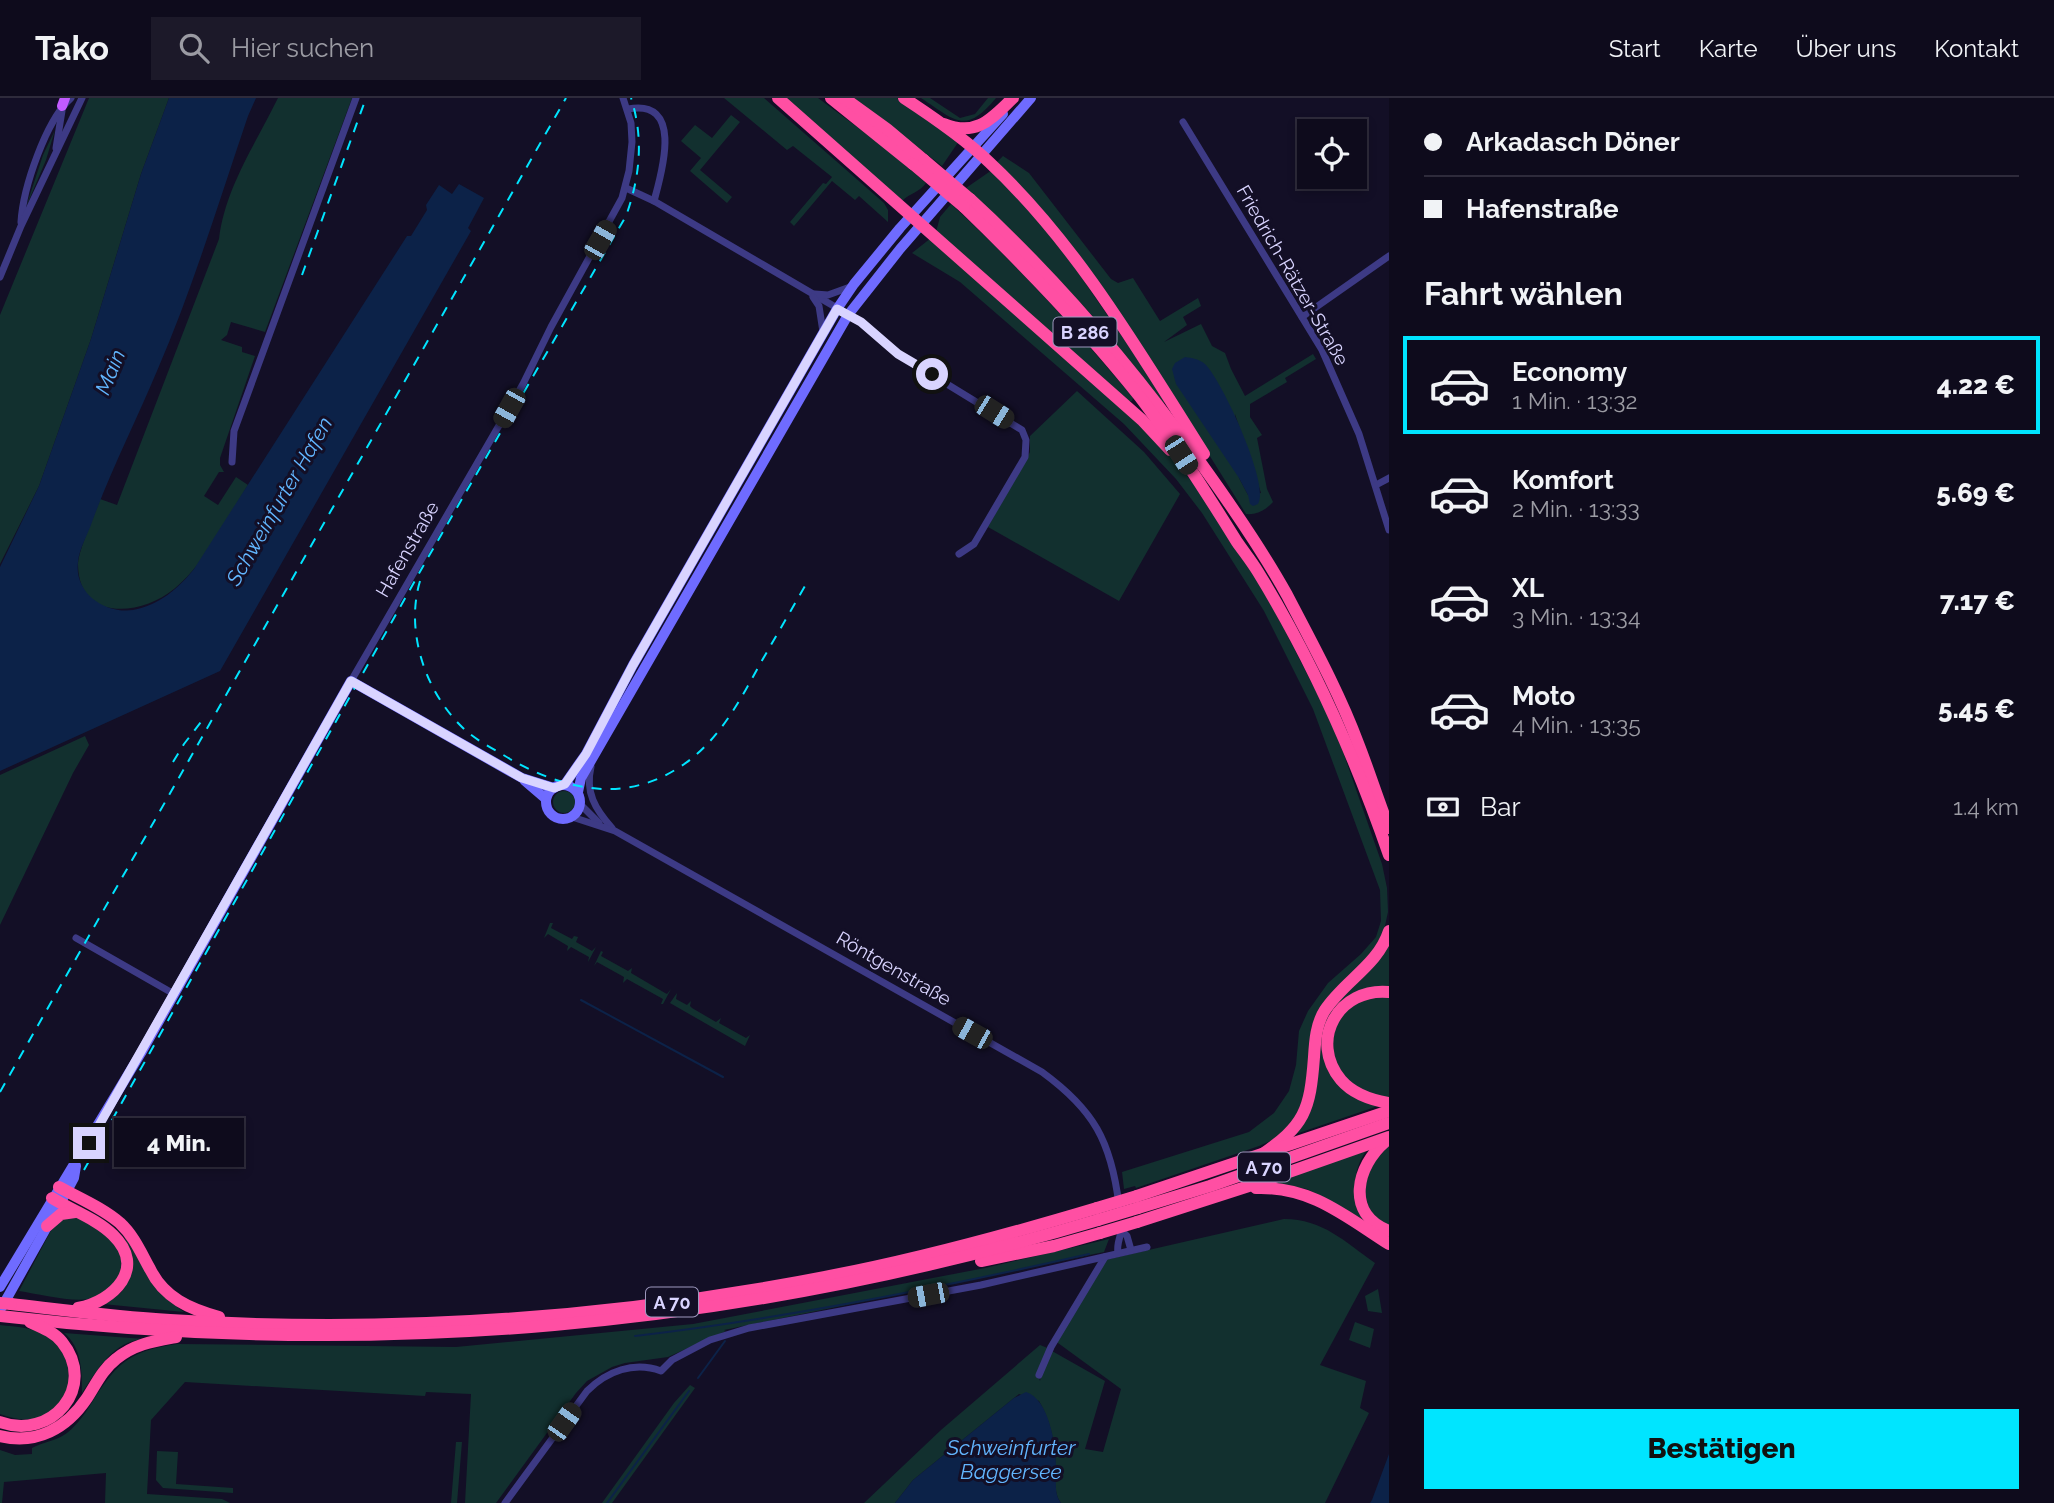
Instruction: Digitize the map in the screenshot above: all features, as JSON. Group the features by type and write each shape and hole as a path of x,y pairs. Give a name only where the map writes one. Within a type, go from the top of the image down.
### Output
{"highway":[{"path":"778,98 1142,420 1191,470"},
{"name":"B 286","path":"831,98 918,162 1037,263 1145,388 1234,509 1286,594 1358,742 1389,828"},
{"name":"B 286","path":"845,98 887,129 918,162"},
{"name":"B 286","path":"904,98 939,121 977,152 1036,213 1092,284 1220,478 1234,509"},
{"name":"B 286","path":"939,121 959,128 971,128 988,121 1013,98"},
{"name":"B 286","path":"967,203 1104,354 1139,397 1257,570 1315,678 1357,769 1388,851"},
{"path":"1358,742 1389,803"},
{"path":"1388,851 1389,868"},
{"path":"1260,1156 1292,1132 1303,1118 1312,1081 1318,1027 1325,1011 1377,955 1389,930"},
{"path":"1389,992 1369,992 1348,1002 1338,1012 1331,1026 1328,1044 1332,1065 1341,1080 1362,1095 1389,1103"},
{"name":"A 70","path":"3,1310 23,1318 202,1332 393,1335 569,1325 741,1304 935,1265 1098,1220 1137,1202 1389,1111"},
{"name":"A 70","path":"1137,1202 1210,1185 1389,1123"},
{"path":"1098,1220 1136,1222 1389,1137"},
{"path":"1389,1137 1370,1156 1362,1171 1359,1188 1361,1200 1372,1220 1389,1231"},
{"path":"1239,1189 1275,1188 1303,1192 1389,1244"},
{"path":"59,1195 75,1212 113,1236 122,1247 125,1272 118,1288 110,1296 67,1311"},
{"path":"59,1195 120,1223 135,1242 158,1283 184,1305 237,1322"},
{"path":"47,1226 61,1214 75,1212"},
{"name":"A 70","path":"3,1310 67,1311 169,1320 329,1324 569,1314 658,1304 788,1284 989,1239 1098,1220"},
{"path":"0,1422 17,1426 40,1423 65,1406 73,1389 73,1364 60,1340 44,1328 23,1318"},
{"path":"0,1436 28,1439 56,1429 79,1409 111,1363 130,1349 145,1342 202,1332"}],"street":[{"path":"0,277 21,226 55,152 66,137 82,98"},
{"path":"232,462 234,431 356,98"},
{"name":"Hafenstraße","path":"59,1195 74,1178 76,1164 379,630 523,384 559,311 615,213 626,188 632,142 628,109 623,98"},
{"path":"546,799 554,788 565,784 615,708 735,489 848,315 959,180 1013,98"},
{"path":"664,622 746,494 823,335 854,284 953,169 977,152 1031,98"},
{"path":"55,152 66,101"},
{"path":"21,226 22,205 38,160 66,101"},
{"path":"628,109 647,103 654,105 661,113 664,141 654,201"},
{"name":"Friedrich-Rätzer-Straße","path":"1183,122 1322,349 1364,445 1389,530"},
{"path":"626,188 654,201 861,322 898,354 1015,425 1024,435 1027,445 1025,457 974,544 959,554"},
{"path":"1303,317 1389,256"},
{"path":"811,293 828,295 854,284"},
{"path":"811,293 819,306 823,335"},
{"path":"1376,485 1389,478"},
{"path":"735,489 746,494"},
{"path":"351,681 522,778 546,799 548,810 561,819 572,817 580,805 578,792 581,778 593,759"},
{"path":"615,708 590,770 590,796 600,814 615,831"},
{"path":"522,778 554,788"},
{"path":"565,784 578,792"},
{"name":"Röntgenstraße","path":"580,805 602,826"},
{"name":"Röntgenstraße","path":"572,817 615,831 1027,1062 1049,1077 1072,1096 1093,1119 1115,1172 1122,1231 1127,1236 1131,1250"},
{"path":"76,938 174,994"},
{"path":"3,1310 47,1226 59,1195"},
{"path":"0,1287 5,1270 59,1195"},
{"name":"Röntgenstraße","path":"1118,1253 1117,1238 1122,1231"},
{"path":"505,1503 592,1385 612,1373 629,1367 649,1367 661,1371 679,1356 710,1340 742,1329 968,1287 1147,1247"},
{"path":"1039,1375 1051,1347 1105,1257"}],"green space":[{"path":"89,98 169,98 141,174 91,339 39,486 0,564 0,315"},
{"path":"278,98 352,98 265,332 231,322 227,335 221,340 242,347 242,352 255,356 220,458 224,472 219,472 204,496 218,505 236,477 248,485 206,554 174,589 145,605 114,608 100,605 89,597 81,584 78,565 84,542 100,499 117,505 219,239 222,220 235,184"},
{"path":"724,98 764,98 884,203 888,210 888,222 859,196 855,200 832,181 794,226 790,222 823,183 826,184 832,177 793,146 787,150"},
{"path":"784,98 818,98 884,147 926,183 902,201"},
{"path":"854,98 897,98 959,141 942,166"},
{"path":"921,98 930,98 960,118 975,114 988,98 996,98 976,117 960,120 943,113"},
{"path":"731,115 740,122 700,170 732,197 727,203 690,171 701,158 681,141 695,125 712,138"},
{"path":"55,130 46,160 26,207 43,155"},
{"path":"1003,156 1029,173 1111,279 1118,283 1133,278 1160,321 1198,298 1201,306 1183,317 1187,325 1164,342 1201,324 1212,346 1225,353 1245,396 1313,354 1316,359 1285,378 1287,382 1250,404 1250,417 1262,435 1257,438 1267,489 1273,502 1267,507 1258,513 1246,514 1188,421 997,162","holes":["1235,414 1261,493 1248,495 1239,478"]},
{"path":"992,170 1060,246 1166,401 1163,403 1089,312 1050,270 966,188"},
{"path":"951,204 1068,322 1112,372 1133,398 1132,401 936,232 940,217"},
{"path":"931,238 1153,434 1201,494 1265,592 1324,707 1342,749 1382,864 1388,912 1383,935 1377,949 1325,1006 1298,1115 1277,1138 1136,1188 1124,1189 1122,1172 1249,1132 1274,1113 1289,1091 1296,1065 1299,1031 1308,1011 1328,983 1376,937 1381,921 1380,890 1313,709 1264,611 1202,513 1176,479 1124,424 960,282 912,253"},
{"path":"1077,391 1144,452 1180,494 1119,601 988,527 1030,452 1030,436"},
{"path":"85,736 89,745 0,925 0,775"},
{"path":"560,791 568,791 575,798 575,806 568,813 560,813 553,806 553,798"},
{"path":"550,923 553,923 551,928 572,939 574,936 578,937 576,942 592,951 596,947 588,962 589,957 571,947 567,951 568,946 548,934 544,938"},
{"path":"1389,941 1389,990 1335,1012 1330,1067 1381,1105 1290,1136 1294,1132 1321,1030 1332,1008"},
{"path":"601,951 601,956 628,971 632,968 631,973 665,993 671,989 663,1004 663,999 627,979 623,983 624,977 597,962 594,966"},
{"path":"677,993 676,999 687,1005 691,1001 692,1008 716,1022 721,1018 719,1023 746,1038 750,1035 745,1046 670,1003"},
{"path":"1389,994 1389,1098 1376,1096 1354,1085 1338,1066 1333,1055 1332,1042 1334,1026 1352,1002"},
{"path":"1389,1145 1389,1228 1371,1212 1364,1174"},
{"path":"1366,1151 1357,1171 1356,1188 1371,1224 1307,1189 1268,1183"},
{"path":"78,1216 110,1237 119,1250 121,1268 113,1284 98,1296 81,1300 19,1291 55,1223 60,1218"},
{"path":"1284,1219 1322,1227 1375,1263 1320,1365 1366,1381 1360,1408 1369,1413 1325,1503 1061,1503 1056,1491 1055,1449 1047,1418 1039,1401 1019,1394 913,1480 895,1503 864,1503 941,1430 1040,1345 1050,1349 1037,1372 1040,1381 1052,1351 1105,1381 1085,1449 1103,1452 1121,1389 1058,1343 1058,1337 1105,1260"},
{"path":"123,1234 155,1285 184,1312 103,1304 121,1292 128,1278 128,1254"},
{"path":"1109,1239 1104,1252 724,1330 726,1331 668,1357 612,1367 587,1381 576,1393 496,1503 465,1503 471,1394 426,1392 425,1396 185,1382 151,1420 147,1494 222,1499 230,1503 105,1503 106,1473 4,1482 0,1503 0,1450 15,1455 32,1454 32,1448 63,1436 79,1421 119,1366 149,1350 177,1344 456,1347 693,1324 985,1268"},
{"path":"1378,1289 1382,1313 1368,1311 1365,1296"},
{"path":"1355,1322 1374,1329 1370,1348 1349,1340"},
{"path":"0,1325 37,1331 57,1345 64,1355 69,1379 67,1391 54,1411 43,1417 21,1419 0,1414"},
{"path":"64,1333 144,1339 123,1345 115,1351 100,1366 82,1393 78,1353"},
{"path":"690,1385 695,1388 612,1503 602,1503 674,1403"},
{"path":"456,1442 462,1442 457,1503 451,1503"},
{"path":"157,1451 178,1452 176,1484 233,1488 233,1493 163,1488 156,1480"}],"water":[{"path":"169,98 256,98 182,308 80,552 78,573 86,592 102,605 112,609 133,610 151,605 175,589 194,569 407,236 411,236 439,185 452,194 459,184 484,198 468,228 471,231 220,671 0,771 0,567 39,486 91,339 141,174"},
{"path":"1185,357 1205,364 1233,411 1258,477 1258,504 1250,504 1239,478 1176,384 1172,369 1175,363"},
{"name":"Schweinfurter Baggersee","path":"1026,1392 1034,1396 1040,1404 1050,1424 1056,1457 1056,1490 1061,1503 895,1503 913,1480 1014,1398"},
{"path":"1389,1454 1389,1503 1370,1503 1372,1500"}],"waterway":[{"path":"581,1000 723,1077"},
{"path":"635,1336 863,1301 1089,1254"},
{"path":"698,1378 725,1341"},
{"path":"607,1503 689,1391"}],"railway":[{"path":"302,275 366,98"},
{"path":"0,1092 566,98"},
{"path":"84,1170 426,561 626,216 635,187 639,157 638,128 631,98"},
{"path":"420,581 415,620 421,659 438,696 462,727 510,759 550,778 592,788 613,789 654,780 675,770 702,749 734,709 805,586"},
{"path":"173,762 201,722"}],"route":[{"path":"89,1143 351,681 522,778 554,788 565,784 586,754 633,665 837,309 861,322 898,354 932,374"}],"water label":[{"name":"Main","path":"110,372"},
{"name":"Schweinfurter Hafen","path":"279,501"}]}
